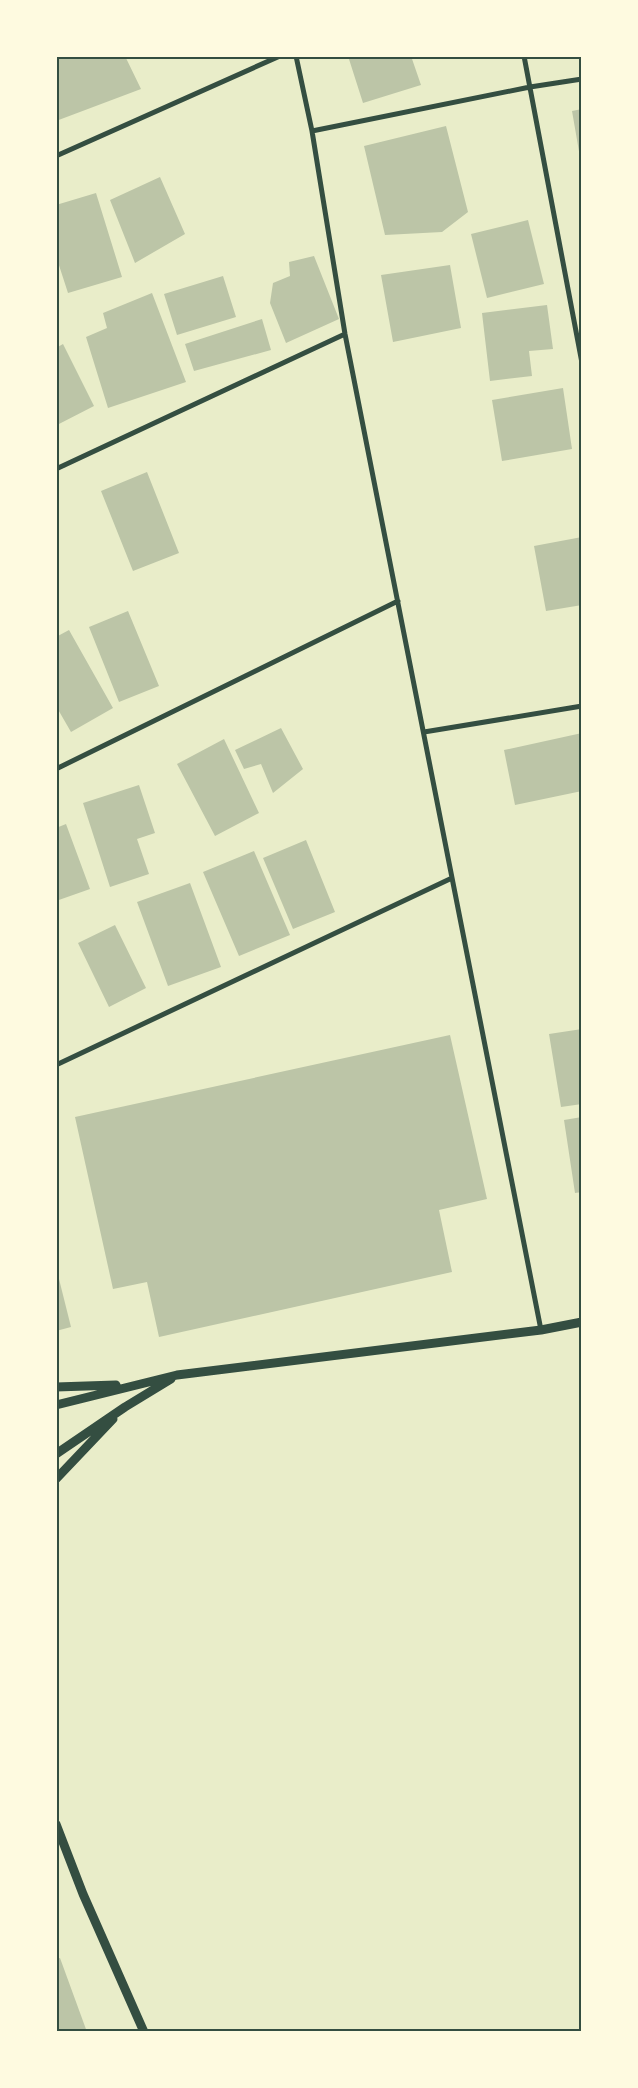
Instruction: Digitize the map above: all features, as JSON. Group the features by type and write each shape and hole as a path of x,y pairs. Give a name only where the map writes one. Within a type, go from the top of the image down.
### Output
{"street":[{"path":"56,156 280,56"},
{"path":"296,56 312,131 346,334 541,1330"},
{"path":"524,56 582,363"},
{"path":"312,131 530,87 582,79"},
{"path":"56,470 346,334"},
{"path":"56,769 398,601"},
{"path":"424,732 582,706"},
{"path":"56,1065 452,878"},
{"path":"56,1405 132,1384 177,1375 541,1330 582,1322"},
{"path":"56,1454 125,1407 177,1375"},
{"path":"56,1387 132,1384"},
{"path":"56,1479 125,1407"},
{"path":"56,1824 83,1894 144,2032"}],"building":[{"path":"56,56 125,56 141,89 56,121"},
{"path":"348,56 411,56 421,85 363,103"},
{"path":"582,109 582,163 581,163 572,111"},
{"path":"446,126 468,212 442,232 385,235 364,146"},
{"path":"160,177 185,234 135,263 110,200"},
{"path":"96,193 122,277 68,293 56,256 56,205"},
{"path":"528,220 544,284 487,298 471,234"},
{"path":"314,256 339,319 286,343 270,303 273,283 290,276 289,262"},
{"path":"450,265 461,328 393,342 381,275"},
{"path":"223,276 236,317 177,335 164,294"},
{"path":"152,293 186,382 108,408 86,337 107,328 103,313"},
{"path":"547,305 553,349 529,351 532,376 490,381 482,313"},
{"path":"262,319 271,350 194,371 185,344"},
{"path":"63,344 94,406 57,425 56,348"},
{"path":"563,388 572,449 502,461 492,400"},
{"path":"147,472 179,553 133,571 101,491"},
{"path":"582,537 582,605 546,611 534,546"},
{"path":"128,611 159,686 119,702 89,627"},
{"path":"69,630 113,708 71,732 56,706 56,637"},
{"path":"281,728 303,769 273,793 261,764 244,769 235,750"},
{"path":"582,733 582,791 515,805 504,750"},
{"path":"224,739 259,813 215,836 177,764"},
{"path":"139,785 155,833 137,839 149,874 110,887 83,803"},
{"path":"66,824 90,889 56,901 56,828"},
{"path":"306,840 335,912 293,929 263,858"},
{"path":"254,851 290,935 239,956 203,872"},
{"path":"190,883 221,967 168,986 137,902"},
{"path":"115,925 146,988 109,1007 78,943"},
{"path":"582,1029 582,1104 561,1107 549,1034"},
{"path":"450,1035 487,1199 439,1210 452,1272 159,1337 147,1282 113,1289 75,1117"},
{"path":"582,1117 582,1192 575,1193 564,1120"},
{"path":"56,1267 71,1327 56,1331"},
{"path":"60,1958 87,2032 56,2032 56,1959"}]}
